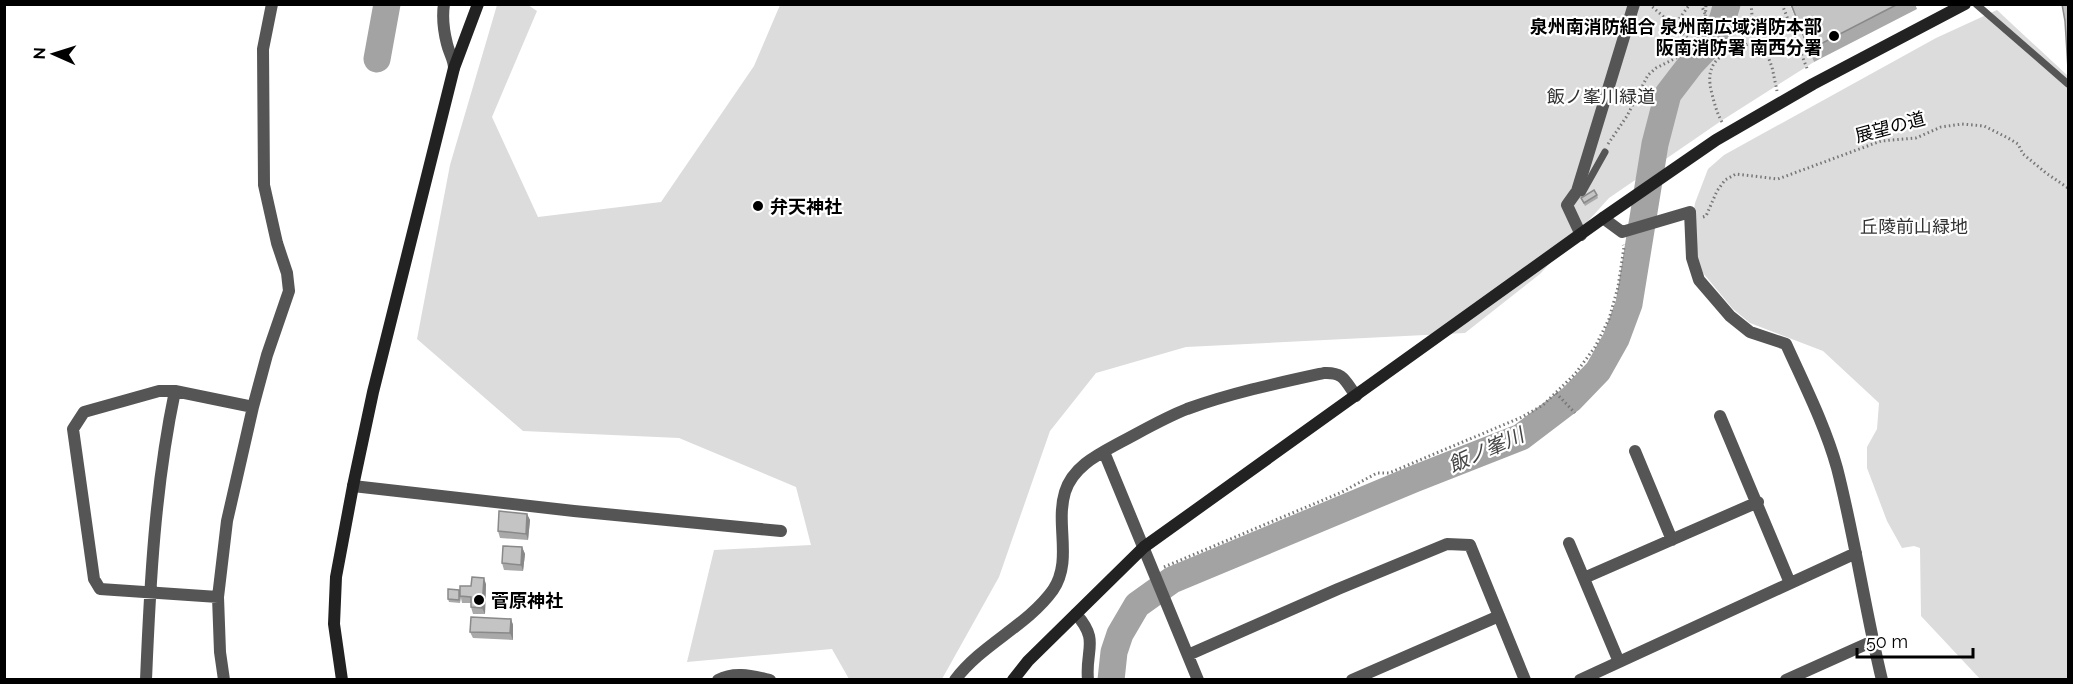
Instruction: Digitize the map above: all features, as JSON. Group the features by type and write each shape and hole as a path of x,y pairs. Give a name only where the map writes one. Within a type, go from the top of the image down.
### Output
{"street":[{"path":"224,680 220,652 218,597 227,520 267,355 289,291 288,273 277,243 264,185 263,49 272,4"},
{"path":"444,4 446,39 454,61 454,68"},
{"path":"342,680 334,624 336,577 353,486 373,392 454,68 478,4"},
{"path":"1581,235 1567,205 1577,191 1634,4"},
{"path":"1014,680 1028,662 1144,547 1604,218 1728,133 1813,84 1965,4"},
{"path":"1604,218 1622,232 1690,212 1692,258 1699,280 1730,316 1750,332 1786,344 1836,466 1857,553 1882,680"},
{"path":"956,680 990,645 1040,605 1061,577 1064,555 1062,510 1065,492 1073,477 1088,461 1185,410 1245,391 1336,372 1343,377 1356,396"},
{"path":"218,597 100,589 94,579 73,429 84,411 159,391 175,391 253,407"},
{"path":"146,680 150,592 164,444 175,391"},
{"path":"1720,416 1758,502 1790,583"},
{"path":"1635,451 1672,540"},
{"path":"1104,452 1198,680"},
{"path":"353,486 781,531"},
{"path":"1584,578 1758,502"},
{"path":"1569,543 1619,662"},
{"path":"1188,655 1338,588 1447,544 1470,545 1525,680"},
{"path":"1580,680 1857,553"},
{"path":"1076,614 1088,627 1090,636 1088,680"},
{"path":"1352,680 1499,616"},
{"path":"1786,680 1873,641"},
{"path":"718,680 728,675 750,675 770,680"}],"lane":[{"path":"1976,4 2068,84"},
{"path":"1577,191 1582,193 1605,152"}],"path":[{"path":"1650,4 1689,39"},
{"path":"1674,26 1690,4"},
{"path":"1701,4 1706,16"},
{"path":"1605,152 1648,75 1656,68 1682,55 1694,44 1702,32 1706,4"},
{"path":"1751,4 1752,15 1772,68 1780,103"},
{"path":"1782,4 1813,84"},
{"path":"1728,133 1716,111 1710,86 1712,65 1726,52 1761,40"},
{"name":"展望の道","path":"1690,222 1707,216 1717,191 1725,180 1736,174 1778,179 1881,141 1916,138 1941,127 1962,124 1984,126 2018,144 2023,154 2068,188"},
{"path":"1154,571 1342,492 1377,473 1389,473 1522,417 1544,405 1575,374 1595,347 1609,319 1618,287 1624,247 1618,241 1622,232"},
{"path":"1556,393 1575,413"}],"green space":[{"name":"飯ノ峯川緑道","path":"497,5 528,5 537,11 492,117 538,217 661,202 754,66 780,5 1790,5 1814,62 1721,121 1609,198 1540,274 1465,333 1186,347 1096,373 1050,431 999,577 942,679 849,679 832,649 687,662 714,550 811,545 796,487 679,438 523,431 417,339 450,165"},
{"name":"丘陵前山緑地","path":"1997,10 2068,76 2068,679 1980,679 1921,616 1920,548 1914,546 1902,548 1887,521 1867,468 1867,447 1877,429 1879,403 1823,351 1750,323 1733,309 1703,273 1698,258 1693,216 1695,203 1708,169 1724,155 1936,38"}],"building":[{"name":"泉州南消防組合 泉州南広域消防本部 阪南消防署 南西分署","path":"1791,4 1898,4 1809,50"},
{"path":"2062,4 2068,4 2068,69 2065,21"},
{"path":"1594,190 1597,195 1584,203 1581,198"},
{"path":"499,511 527,514 526,534 498,531"},
{"path":"503,546 522,547 521,565 502,563"},
{"path":"472,577 484,578 482,608 471,607 471,597 460,596 460,586 471,586"},
{"path":"448,589 459,590 459,600 448,599"},
{"path":"471,617 511,619 510,633 470,632"}],"waterway":[{"path":"377,59 387,4"},
{"name":"飯ノ峯川","path":"1111,680 1114,652 1120,634 1137,605 1172,580 1521,437 1571,399 1598,371 1616,339 1629,304 1655,144 1668,94 1708,46 1721,24 1727,4"}],"place":[{"name":"泉州南消防組合 泉州南広域消防本部 阪南消防署 南西分署","path":"1834,36"},
{"name":"弁天神社","path":"758,206"},
{"name":"菅原神社","path":"479,600"}]}
